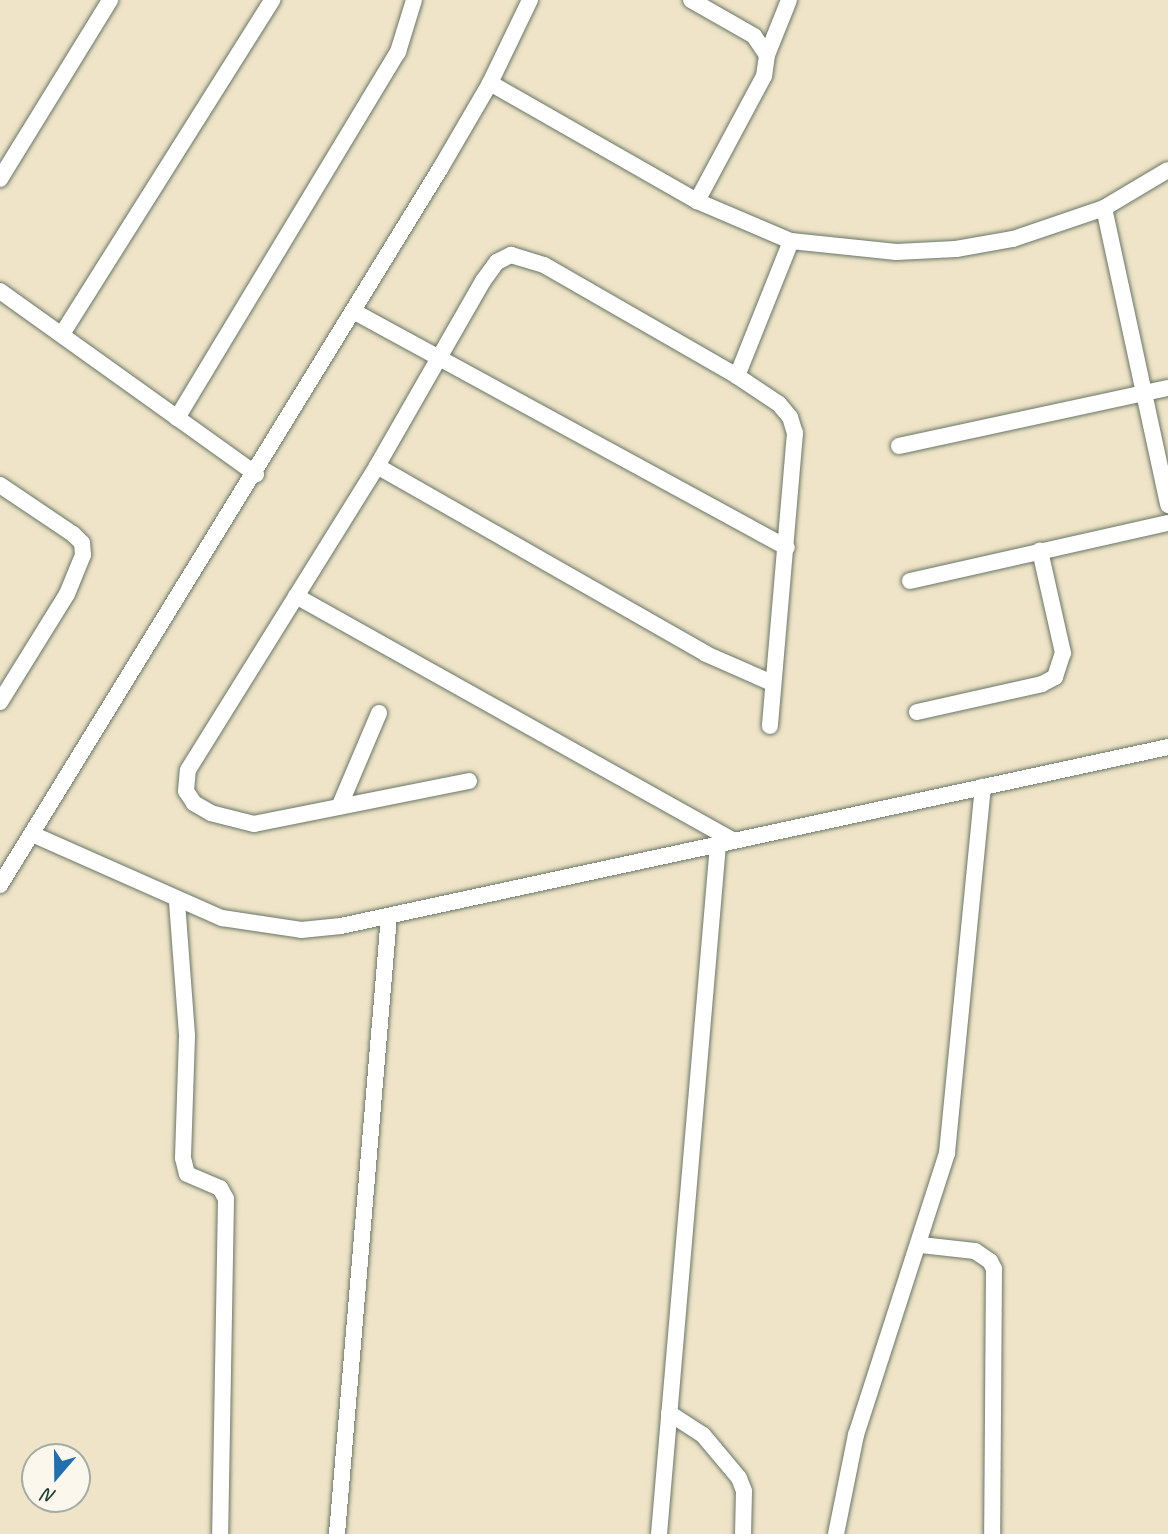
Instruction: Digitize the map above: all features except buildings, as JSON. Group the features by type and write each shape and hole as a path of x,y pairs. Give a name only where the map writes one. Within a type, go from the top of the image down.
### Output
{"street":[{"path":"0,179 110,0"},
{"path":"62,334 272,0"},
{"path":"177,418 398,52 414,0"},
{"path":"0,886 256,474 490,83 530,0"},
{"path":"691,0 754,36 767,55"},
{"path":"697,201 764,76 767,55 789,0"},
{"path":"490,83 697,201 792,241 896,252 956,249 1013,239 1104,208 1168,170"},
{"path":"1104,208 1168,505"},
{"path":"737,376 792,241"},
{"path":"469,781 254,824 211,813 194,803 186,791 188,770 377,466 483,281 497,262 511,255 544,265 737,376 779,404 795,433 770,726"},
{"path":"0,291 256,474"},
{"path":"353,311 787,548"},
{"path":"899,446 1168,388"},
{"path":"377,466 706,654 772,684"},
{"path":"0,485 73,534 82,543 83,555 67,594 0,702"},
{"path":"910,581 1168,523"},
{"path":"917,712 1042,684 1055,677 1063,653 1040,551"},
{"path":"296,596 726,842"},
{"path":"340,805 379,713"},
{"path":"32,834 177,902 222,918 301,930 389,916 1168,747"},
{"path":"836,1534 856,1435 920,1245 947,1153 983,787"},
{"path":"659,1534 726,842"},
{"path":"177,902 187,1036 183,1158 187,1174 220,1188 226,1199 220,1534"},
{"path":"337,1534 389,916"},
{"path":"920,1245 975,1251 990,1261 994,1269 992,1534"},
{"path":"669,1413 703,1435 739,1478 743,1534"}]}
